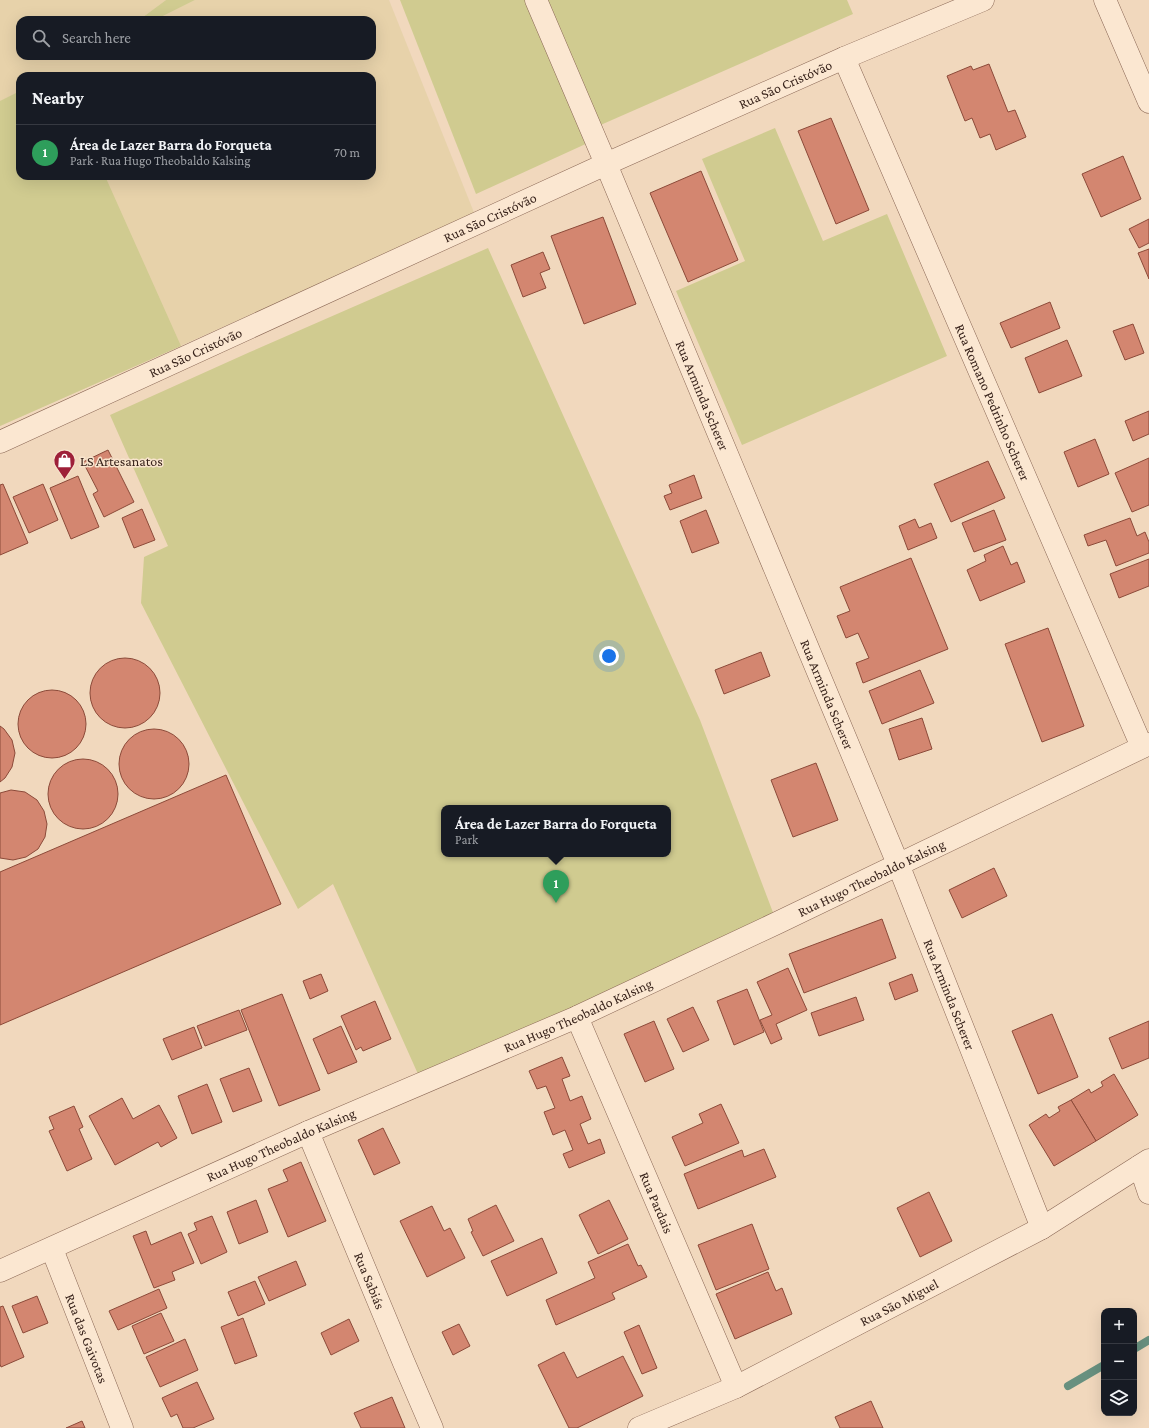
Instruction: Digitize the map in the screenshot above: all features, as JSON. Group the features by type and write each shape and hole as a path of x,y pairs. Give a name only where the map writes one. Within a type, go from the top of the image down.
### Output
{"street":[{"name":"Rua Arminda Scherer","path":"536,0 898,864 1042,1228"},
{"name":"Rua São Cristóvão","path":"0,442 606,164 844,58 983,0"},
{"path":"1105,0 1149,102"},
{"name":"Rua Romano Pedrinho Scherer","path":"844,58 1146,745"},
{"name":"Rua Hugo Theobaldo Kalsing","path":"0,1272 308,1132 577,1017 763,930 1146,745"},
{"name":"Rua Pardais","path":"577,1017 736,1387"},
{"name":"Rua Sabiás","path":"308,1132 432,1428"},
{"path":"1144,1163 1149,1193"},
{"name":"Rua São Miguel","path":"639,1428 736,1387 1042,1228 1144,1163"},
{"name":"Rua das Gaivotas","path":"52,1249 122,1428"}],"shaded area":[{"path":"0,0 166,0 144,16 16,16 16,60 376,60 376,16 163,16 195,0 389,0 475,215 0,426"},
{"path":"166,0 195,0 163,16 144,16"},
{"path":"400,0 528,0 590,142 476,194"},
{"path":"546,0 847,0 853,14 596,127"},
{"path":"16,93 16,180 107,180 181,346 0,426 0,101"},
{"path":"775,128 823,241 887,214 947,356 742,445 676,291 745,261 702,159"},
{"path":"488,248 700,720 777,923 422,1083 333,884 298,909 141,603 144,557 168,546 110,415"}],"building":[{"path":"989,64 1008,112 1015,110 1026,137 996,150 990,134 980,138 972,118 965,121 947,76 971,66 973,70"},
{"path":"831,118 869,210 836,224 798,131"},
{"path":"1123,156 1141,199 1101,217 1082,174"},
{"path":"701,171 738,260 688,282 650,193"},
{"path":"603,217 636,304 584,324 551,236"},
{"path":"1149,219 1149,243 1139,248 1129,229"},
{"path":"1149,249 1149,279 1138,253"},
{"path":"543,252 550,269 540,273 546,288 523,297 511,265"},
{"path":"1050,302 1060,328 1011,348 1000,323"},
{"path":"1133,324 1144,353 1125,360 1113,331"},
{"path":"1067,340 1082,376 1039,393 1025,358"},
{"path":"1149,411 1149,434 1133,441 1125,421"},
{"path":"1095,439 1109,474 1078,487 1064,452"},
{"path":"108,450 134,502 104,517 93,494 98,491 83,462"},
{"path":"1149,458 1149,505 1132,512 1115,473"},
{"path":"988,461 1005,498 951,522 934,484"},
{"path":"694,475 702,498 670,510 664,496 672,493 669,485"},
{"path":"78,476 99,527 71,539 50,488"},
{"path":"3,484 28,543 0,555 0,485"},
{"path":"43,484 58,520 29,533 13,497"},
{"path":"142,509 155,540 134,548 122,518"},
{"path":"706,510 719,543 692,553 680,521"},
{"path":"994,510 1006,540 974,552 962,523"},
{"path":"1130,518 1137,536 1145,532 1149,542 1149,553 1116,566 1106,540 1088,546 1084,535"},
{"path":"915,519 919,528 931,523 937,538 908,550 899,526"},
{"path":"1003,546 1011,565 1017,562 1025,582 980,601 967,570 986,561 984,555"},
{"path":"911,558 948,649 863,683 856,663 869,658 858,633 846,638 837,616 850,611 840,587"},
{"path":"1149,559 1149,586 1119,598 1110,574"},
{"path":"1048,628 1084,726 1042,742 1005,644"},
{"path":"761,652 770,676 724,694 715,670"},
{"path":"125,658 144,664 154,674 160,693 154,712 144,722 125,728 106,722 96,712 90,693 96,674 106,664"},
{"path":"920,670 934,703 882,724 869,691"},
{"path":"45,690 59,690 71,695 81,705 86,717 86,731 81,743 71,753 59,758 45,758 33,753 23,743 18,731 18,717 23,705 33,695"},
{"path":"922,718 932,749 899,760 889,729"},
{"path":"0,726 12,740 15,753 12,767 5,778 0,782"},
{"path":"154,729 173,735 183,745 189,764 183,783 173,793 154,799 135,793 125,783 119,764 125,745 135,735"},
{"path":"83,759 102,765 112,775 118,794 112,813 102,823 83,829 64,823 54,813 48,794 54,775 64,765"},
{"path":"816,763 838,820 793,837 771,780"},
{"path":"226,775 281,904 0,1025 0,872"},
{"path":"11,790 25,792 37,800 44,811 47,824 45,837 38,849 26,857 13,860 0,858 0,793"},
{"path":"994,868 1007,896 962,918 949,890"},
{"path":"882,919 896,958 804,993 789,954"},
{"path":"788,968 807,1010 776,1024 782,1039 771,1044 760,1020 772,1015 757,982"},
{"path":"321,974 328,991 310,999 303,981"},
{"path":"912,974 918,991 895,1000 889,983"},
{"path":"747,989 764,1032 734,1045 717,1001"},
{"path":"282,994 320,1090 279,1106 241,1010"},
{"path":"856,997 864,1020 819,1036 811,1013"},
{"path":"375,1001 391,1039 363,1051 361,1047 356,1050 341,1016"},
{"path":"693,1007 709,1040 683,1052 667,1019"},
{"path":"239,1010 247,1030 205,1046 197,1026"},
{"path":"1052,1014 1078,1077 1038,1094 1012,1031"},
{"path":"654,1021 674,1069 645,1082 624,1034"},
{"path":"1149,1021 1149,1058 1122,1069 1109,1038"},
{"path":"341,1026 357,1062 328,1074 313,1039"},
{"path":"194,1027 202,1048 172,1060 163,1039"},
{"path":"562,1057 570,1076 562,1079 570,1101 582,1096 591,1119 580,1124 588,1144 600,1139 605,1153 569,1168 563,1154 573,1150 565,1130 553,1135 544,1112 555,1108 546,1086 537,1089 529,1071"},
{"path":"249,1068 262,1101 233,1112 220,1079"},
{"path":"1114,1074 1138,1115 1096,1141 1071,1100 1089,1089 1091,1093 1103,1086 1101,1082"},
{"path":"207,1084 222,1122 192,1134 178,1096"},
{"path":"122,1098 133,1119 159,1105 177,1138 161,1147 158,1142 115,1165 89,1116"},
{"path":"1071,1100 1096,1141 1054,1166 1029,1125 1046,1114 1049,1118 1060,1111 1058,1107"},
{"path":"721,1104 739,1143 685,1166 672,1137 703,1123 699,1114"},
{"path":"74,1106 83,1127 79,1129 92,1159 67,1171 49,1131 54,1129 49,1117"},
{"path":"383,1128 400,1163 374,1175 358,1140"},
{"path":"764,1149 776,1177 698,1209 684,1174 742,1150 744,1157"},
{"path":"301,1162 326,1221 288,1237 268,1189 288,1181 283,1170"},
{"path":"929,1192 952,1241 920,1257 897,1208"},
{"path":"256,1200 268,1232 239,1244 227,1212"},
{"path":"609,1200 628,1239 598,1254 579,1215"},
{"path":"496,1205 514,1241 483,1256 471,1232 473,1231 468,1219"},
{"path":"432,1206 444,1231 450,1228 465,1258 427,1277 400,1221"},
{"path":"212,1216 227,1252 201,1264 188,1234 197,1230 194,1223"},
{"path":"752,1224 769,1269 716,1290 698,1245"},
{"path":"146,1231 151,1245 181,1232 194,1263 172,1272 175,1280 154,1288 133,1236"},
{"path":"542,1238 557,1273 507,1296 491,1261"},
{"path":"628,1244 638,1266 641,1265 647,1277 612,1293 615,1299 556,1325 546,1300 595,1278 588,1262"},
{"path":"296,1261 306,1285 269,1301 258,1277"},
{"path":"768,1272 776,1291 782,1288 792,1314 735,1339 716,1294"},
{"path":"255,1281 265,1304 238,1316 228,1292"},
{"path":"159,1289 167,1308 118,1330 109,1311"},
{"path":"37,1296 48,1323 23,1333 12,1306"},
{"path":"3,1306 24,1357 1,1367 0,1307"},
{"path":"161,1313 174,1341 144,1354 132,1326"},
{"path":"243,1318 257,1356 235,1364 221,1327"},
{"path":"349,1319 359,1341 331,1355 321,1333"},
{"path":"459,1324 470,1346 453,1355 442,1332"},
{"path":"639,1325 657,1368 642,1374 624,1332"},
{"path":"185,1339 198,1370 160,1387 146,1357"},
{"path":"564,1352 577,1378 623,1356 643,1396 577,1428 569,1428 538,1365"},
{"path":"197,1382 214,1419 193,1428 183,1428 177,1414 171,1417 162,1398"},
{"path":"392,1397 405,1428 361,1428 354,1413"},
{"path":"871,1401 883,1428 840,1428 835,1417"},
{"path":"82,1421 85,1428 66,1428"}],"waterway":[{"path":"1137,1347 1149,1340"},
{"path":"1068,1386 1101,1367"}],"place":[{"name":"LS Artesanatos","path":"65,480"},
{"name":"Área de Lazer Barra do Forqueta","path":"556,903"}]}
